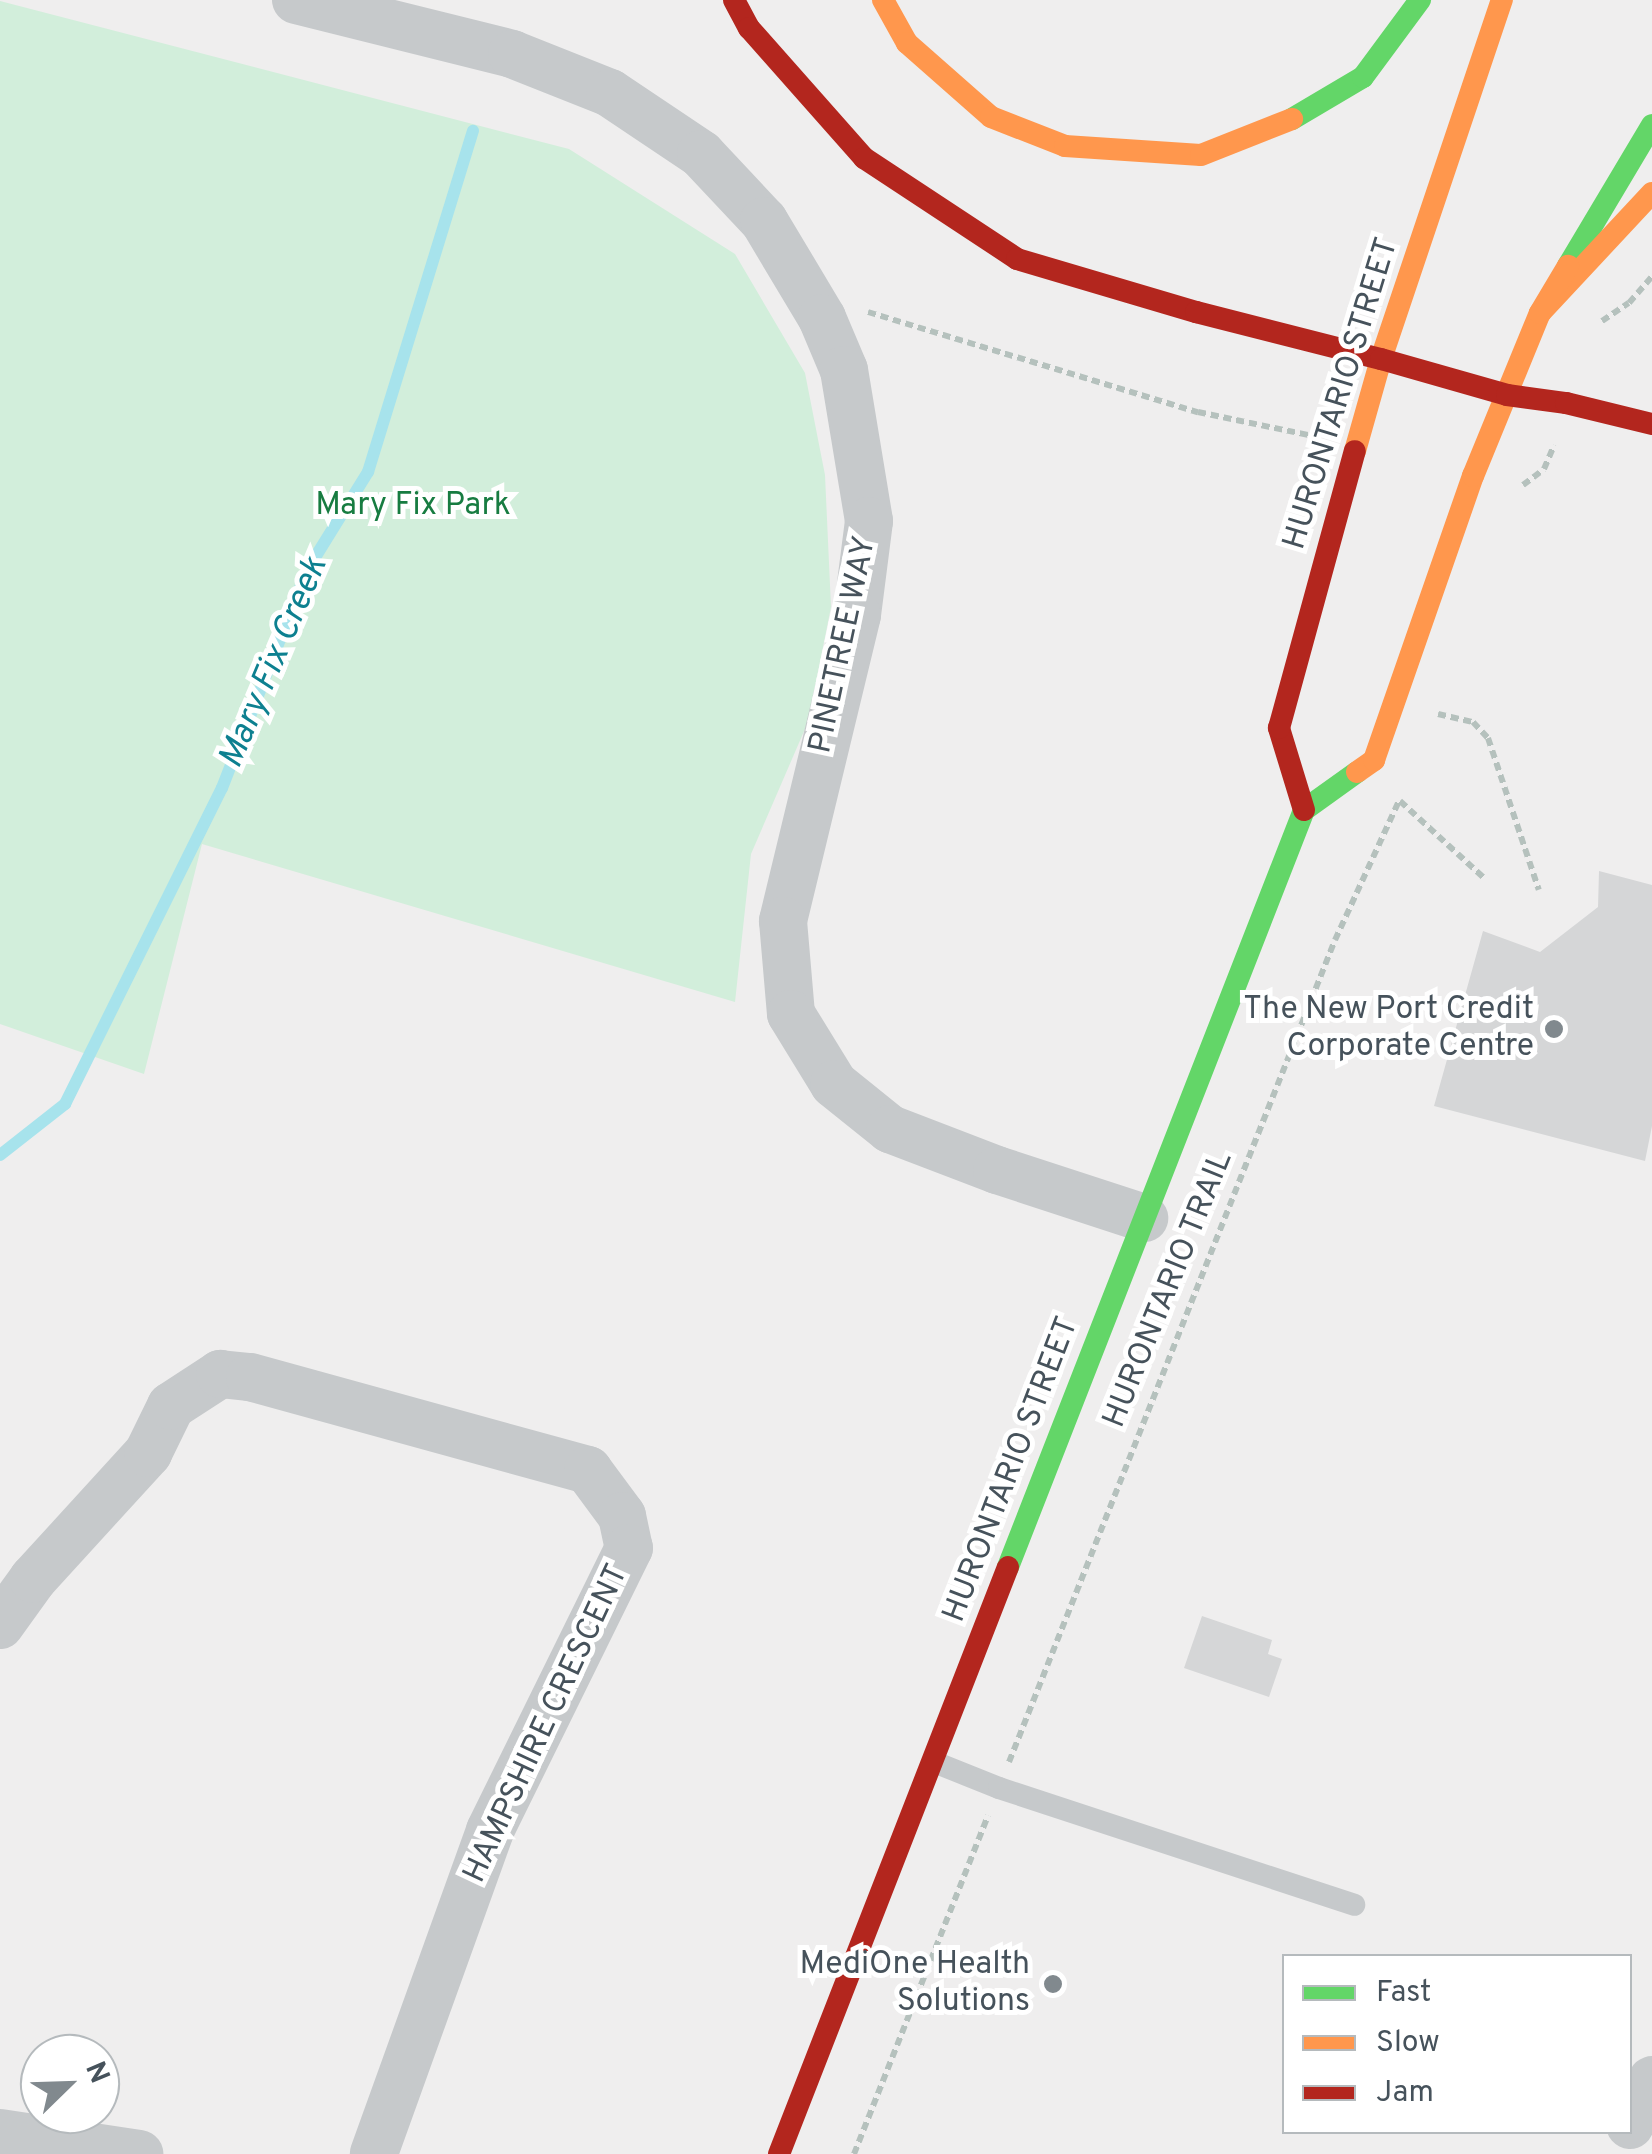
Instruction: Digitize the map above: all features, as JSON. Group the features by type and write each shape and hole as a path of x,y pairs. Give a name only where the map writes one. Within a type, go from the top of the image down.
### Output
{"main road":[{"path":"734,0 749,28 864,158 1017,258 1196,312 1507,394 1566,403 1652,424"},
{"path":"884,0 907,43 991,117 1065,146 1201,155 1298,116 1363,77 1420,0"},
{"name":"HURONTARIO STREET","path":"780,2154 1304,810 1279,728 1381,358 1502,0"},
{"path":"1304,810 1374,760 1540,313 1652,125"},
{"path":"1540,313 1652,193"}],"street":[{"name":"PINETREE WAY","path":"296,0 512,54 610,93 700,154 764,221 822,318 844,370 870,521 857,615 783,921 791,1014 834,1084 890,1129 1144,1218"},
{"name":"HAMPSHIRE CRESCENT","path":"0,1626 33,1579 148,1453 171,1406 220,1374 250,1376 588,1470 622,1516 629,1548 490,1831 374,2154"},
{"path":"1632,2120 1652,2080"},
{"path":"0,2133 138,2154"}],"lane":[{"path":"934,1762 999,1788 1354,1905"}],"path":[{"path":"1594,326 1629,303 1652,277"},
{"path":"822,318 870,312 1198,412 1320,437"},
{"path":"1512,492 1544,470 1549,460"},
{"path":"1429,731 1442,696"},
{"path":"1436,714 1473,722 1488,738 1539,890"},
{"name":"HURONTARIO TRAIL","path":"854,2154 1335,940 1407,784"},
{"path":"1400,801 1484,878"}],"green space":[{"name":"Mary Fix Park","path":"0,1 569,149 735,254 805,373 825,475 831,607 808,722 751,854 735,1002 202,844 144,1074 0,1024"}],"building":[{"name":"The New Port Credit Corporate Centre","path":"1599,871 1652,885 1652,1126 1645,1161 1434,1106 1483,931 1540,952 1598,907"},
{"path":"1202,1616 1272,1640 1268,1654 1282,1659 1269,1697 1184,1668"}],"waterway":[{"name":"Mary Fix Creek","path":"0,1155 65,1104 222,788 306,572 368,472 473,131"}],"traffic: fast":[{"path":"1292,119 1363,77 1420,0"},
{"path":"1568,266 1652,125"},
{"path":"1008,1567 1304,810 1357,772"}],"traffic: slow":[{"path":"883,0 907,43 991,117 1065,146 1201,155 1292,119"},
{"path":"1355,451 1381,359 1502,0"},
{"path":"1540,313 1652,193"},
{"path":"1357,772 1374,760 1473,476 1540,313 1568,266"}],"traffic: jam":[{"path":"734,0 749,28 864,158 1017,259 1196,312 1381,359"},
{"path":"1381,359 1507,395 1566,403 1652,424"},
{"path":"1304,810 1279,728 1355,451"},
{"path":"779,2154 1008,1567"}],"place":[{"name":"The New Port Credit Corporate Centre","path":"1554,1029"},
{"name":"MediOne Health Solutions","path":"1053,1984"}]}
